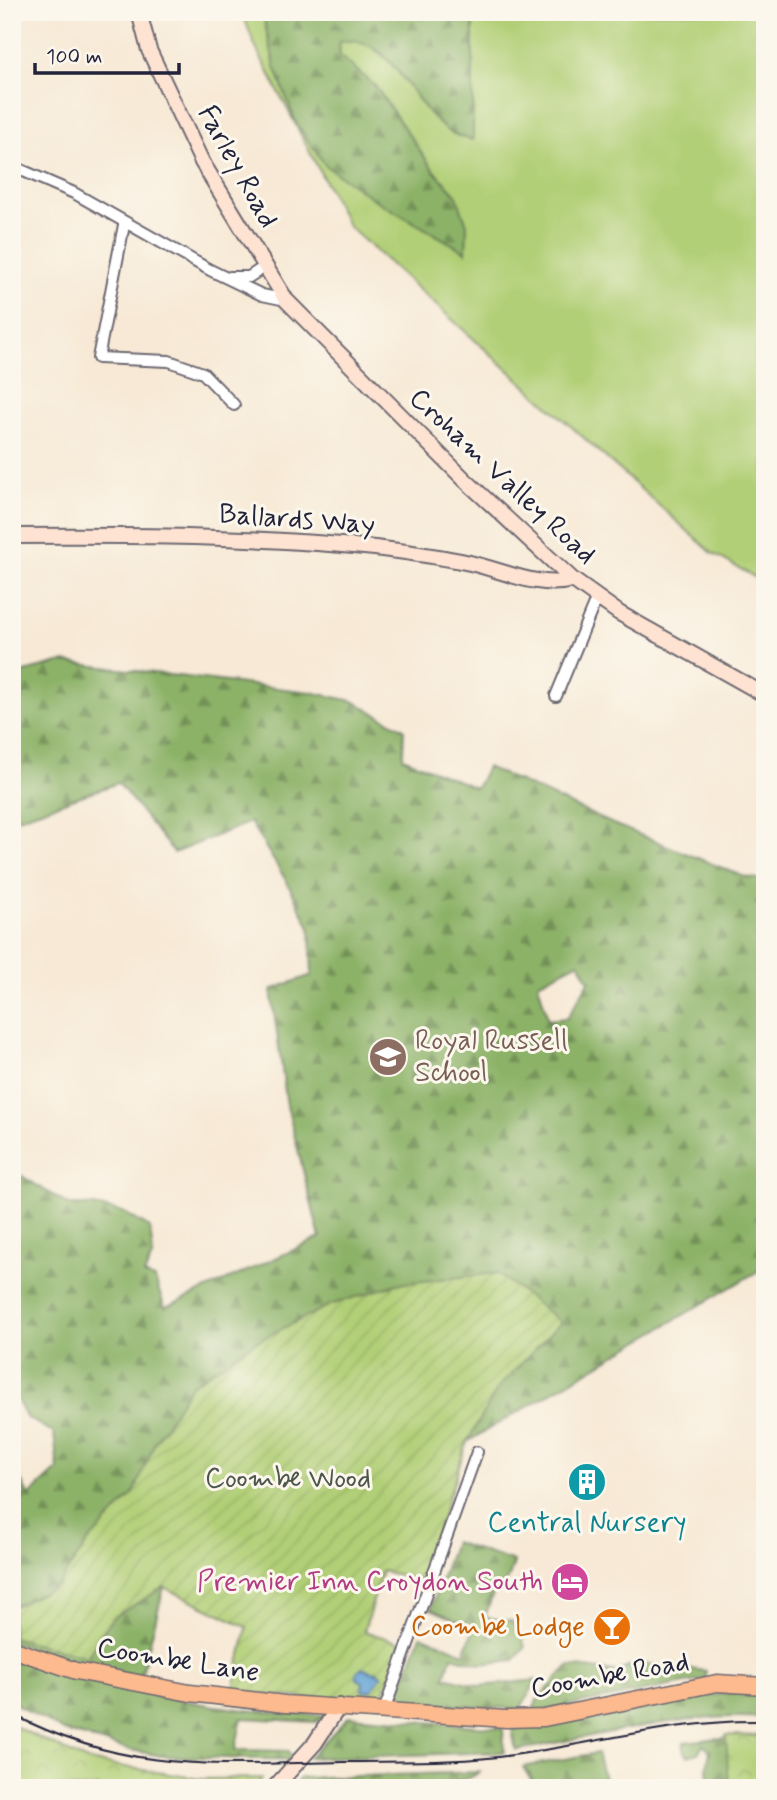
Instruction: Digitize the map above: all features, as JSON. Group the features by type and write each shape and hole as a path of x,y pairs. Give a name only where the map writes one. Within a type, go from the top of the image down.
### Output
{"main road":[{"name":"Coombe Lane","path":"12,1649 76,1671 190,1693 339,1706"},
{"name":"Coombe Road","path":"339,1706 384,1711 544,1718 717,1683 765,1686"}],"street":[{"name":"Farley Road","path":"139,12 149,50 202,162 286,300"},
{"name":"Croham Valley Road","path":"12,166 74,193 124,225 223,276 262,295 286,300 465,480 573,580 704,662 765,695"},
{"path":"124,225 98,358 169,361 203,373 234,405"},
{"path":"223,276 249,277 264,267"},
{"name":"Ballards Way","path":"12,536 198,538 372,548 437,556 539,583 555,585 573,580"},
{"path":"556,696 597,597"},
{"path":"384,1711 477,1452"},
{"path":"274,1788 315,1743 339,1706"}],"green space":[{"path":"242,12 765,12 765,583 712,553 348,226 255,46"},
{"path":"262,12 473,12 473,140 451,133 435,120 387,59 373,48 357,42 339,42 340,56 375,86 435,172 456,194 467,225 466,252 375,200 326,166 296,123 275,67"},
{"name":"Royal Russell School","path":"63,662 310,692 353,701 404,729 403,758 476,788 487,767 613,824 745,877 765,880 765,1267 467,1442 432,1547 203,1592 164,1587 141,1677 81,1666 12,1642 12,1464 29,1496 58,1469 54,1433 26,1417 12,1390 12,1170 69,1205 94,1206 123,1212 150,1228 153,1255 144,1275 155,1279 165,1308 320,1238 287,1106 271,990 312,975 310,927 287,882 250,822 174,853 118,783 12,820 12,675","holes":["579,962 589,981 567,1018 548,1020 538,983"]},
{"name":"Coombe Wood","path":"497,1273 561,1322 498,1388 467,1442 421,1580 382,1571 364,1631 401,1643 380,1704 233,1692 247,1627 164,1587 112,1618 87,1657 12,1637 12,1607 57,1586 89,1541 134,1493 154,1444 191,1385 255,1342 330,1305 397,1284"},
{"path":"454,1542 514,1562 508,1580 493,1594 485,1617 512,1621 522,1636 525,1648 514,1660 480,1664 452,1656 445,1677 480,1686 537,1680 520,1709 395,1702 421,1635 464,1653 474,1628 431,1609"},
{"path":"12,1658 89,1680 168,1698 248,1710 328,1715 316,1722 242,1718 235,1750 288,1751 294,1760 161,1756 64,1731 12,1702"},
{"path":"638,1663 706,1671 706,1679 532,1713 537,1700 569,1666 616,1672"},
{"path":"745,1692 765,1695 765,1718 734,1717 671,1722 516,1750 512,1729 571,1721 686,1699"},
{"path":"349,1716 503,1728 504,1752 309,1758"},
{"path":"12,1725 87,1761 201,1779 262,1778 256,1788 12,1788"},
{"path":"726,1735 765,1736 765,1788 729,1788"},
{"path":"738,1736 765,1788 712,1788 707,1768 710,1751 703,1745 698,1753 688,1756 683,1750 684,1742"},
{"path":"597,1753 605,1783 599,1788 536,1788 523,1767"},
{"path":"481,1772 439,1786 414,1789 292,1788 300,1778"}],"water":[{"path":"362,1668 382,1676 371,1691 362,1691 363,1682 357,1679 357,1671"}],"tram line":[{"path":"12,1714 55,1734 96,1748 135,1757 214,1764 471,1759 545,1750 669,1728 733,1721 765,1721"}],"place":[{"name":"Royal Russell School","path":"388,1057"},
{"name":"Central Nursery","path":"587,1482"},
{"name":"Premier Inn Croydon South","path":"570,1582"},
{"name":"Coombe Lodge","path":"612,1627"}]}
